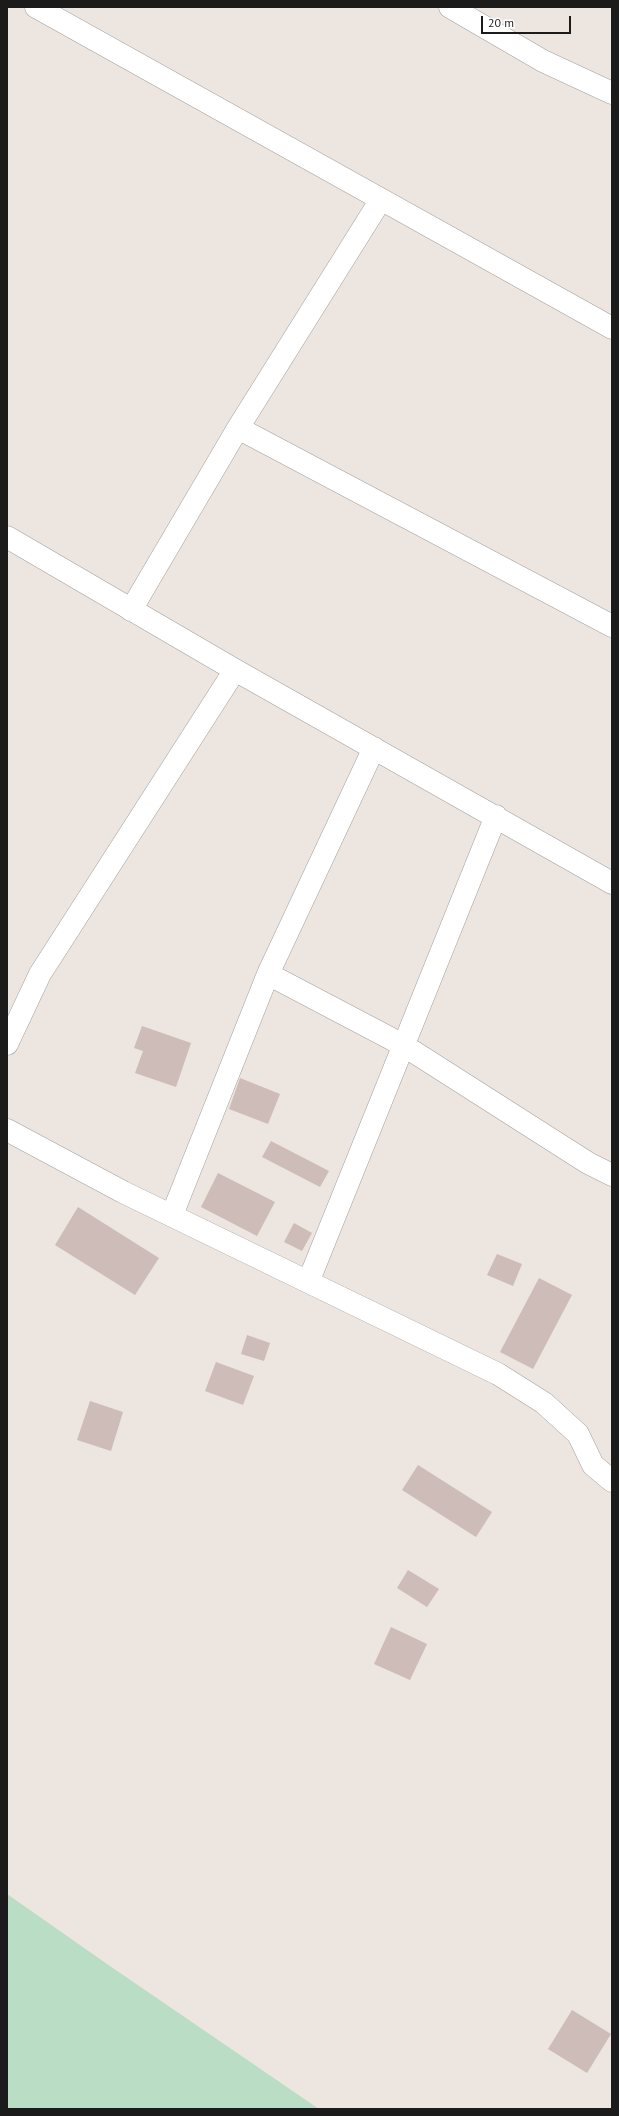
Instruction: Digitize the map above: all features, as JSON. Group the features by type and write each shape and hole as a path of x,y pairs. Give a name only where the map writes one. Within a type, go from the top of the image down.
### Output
{"street":[{"path":"36,7 380,201 612,328"},
{"path":"450,7 543,61 612,93"},
{"path":"131,610 238,428 380,201"},
{"path":"238,428 612,626"},
{"path":"9,543 131,610 612,883"},
{"path":"7,1044 40,974 235,670"},
{"path":"172,1216 268,974 374,748"},
{"path":"309,1280 496,816"},
{"path":"268,974 403,1045 588,1163 612,1175"},
{"path":"7,1130 123,1192 309,1280 498,1374 544,1403 578,1434 594,1465 612,1481"}],"green space":[{"path":"7,1894 107,1964 319,2109 7,2109"}],"building":[{"path":"142,1026 191,1043 176,1087 135,1073 143,1051 134,1048"},
{"path":"240,1078 280,1094 268,1124 229,1109"},
{"path":"271,1141 329,1171 320,1187 262,1157"},
{"path":"218,1173 275,1202 257,1236 201,1207"},
{"path":"78,1207 159,1258 135,1295 55,1245"},
{"path":"294,1223 312,1233 302,1251 284,1242"},
{"path":"497,1254 522,1264 513,1286 487,1275"},
{"path":"539,1278 572,1295 533,1369 500,1352"},
{"path":"247,1335 270,1343 264,1361 241,1354"},
{"path":"216,1362 254,1376 243,1405 205,1391"},
{"path":"90,1401 123,1412 111,1451 77,1440"},
{"path":"418,1465 492,1512 476,1537 402,1490"},
{"path":"408,1570 439,1589 427,1607 397,1588"},
{"path":"391,1627 427,1644 410,1680 374,1664"},
{"path":"572,2010 611,2034 587,2073 548,2049"}]}
